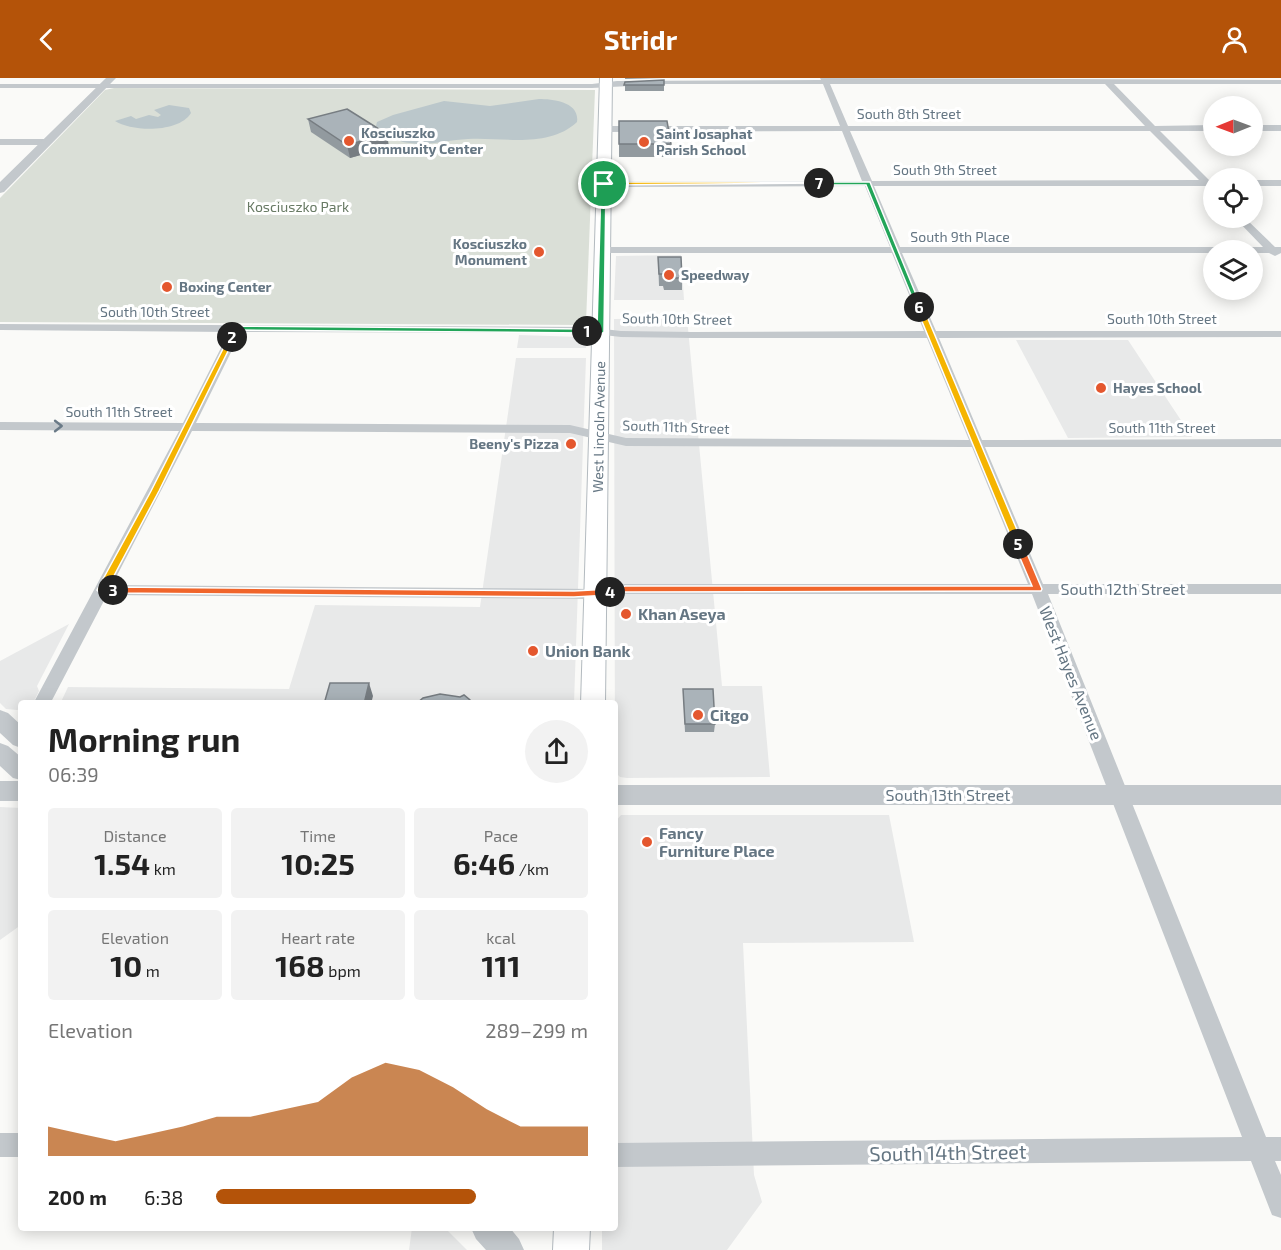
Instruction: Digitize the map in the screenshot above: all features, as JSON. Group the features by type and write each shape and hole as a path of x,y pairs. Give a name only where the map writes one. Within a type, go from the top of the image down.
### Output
{"main road":[{"name":"West Lincoln Avenue","path":"593,700 606,81"},
{"path":"571,1250 572,1231"}],"street":[{"path":"356,86 361,78"},
{"path":"0,86 107,82 356,86 824,80 1281,82"},
{"name":"West Hayes Avenue","path":"824,80 1038,589 1119,795 1270,1149 1281,1206"},
{"path":"1105,80 1203,177"},
{"path":"0,189 107,82"},
{"name":"South 8th Street","path":"605,129 1203,128"},
{"path":"1263,128 1281,128"},
{"path":"0,142 47,142"},
{"path":"1263,183 1281,183"},
{"name":"South 9th Street","path":"604,184 1203,185"},
{"path":"1252,228 1277,250 1281,259"},
{"name":"South 9th Place","path":"602,250 1277,250"},
{"name":"South 10th Street","path":"0,327 633,334 1281,334"},
{"path":"43,700 237,328"},
{"name":"South 11th Street","path":"0,426 570,429 626,442 693,444 1281,443"},
{"name":"South 12th Street","path":"102,590 595,594 625,589 1281,589"},
{"path":"0,752 18,768"},
{"path":"0,791 18,791"},
{"name":"South 13th Street","path":"618,795 1281,795"},
{"path":"0,1145 18,1145"},
{"name":"South 14th Street","path":"618,1155 1270,1149"},
{"path":"490,1231 508,1250"}],"shaded area":[{"path":"539,99 558,101 570,106 577,115 577,122 553,136 539,139 468,139 419,144 399,141 376,126 377,122 393,115 444,101 490,106"},
{"path":"169,105 189,108 191,113 185,120 176,124 155,129 132,127 115,121 131,116 136,119 149,115 158,117 161,115 154,110"},
{"path":"681,255 684,300 614,300 616,256"},
{"path":"687,318 722,686 762,686 770,777 627,778 618,775 618,700 615,700 614,319"},
{"path":"519,335 581,337 587,340 586,348 517,348"},
{"name":"Hayes School","path":"1016,340 1128,340 1192,437 1068,438"},
{"path":"516,358 586,358 574,700 62,700 68,687 289,689 315,605 480,607"},
{"path":"69,624 37,686 39,691 34,700 18,700 18,710 6,709 0,703 0,661"},
{"path":"0,807 18,808 18,927 0,940"},
{"path":"621,815 889,815 914,942 743,943 754,1175 762,1202 727,1250 602,1250 602,1231 618,1231 618,818"},
{"path":"412,1231 448,1231 467,1250 409,1250"}],"green space":[{"name":"Kosciuszko Park","path":"114,88 595,90 586,323 581,325 0,322 0,198 105,90"}],"building":[{"path":"664,80 664,85 624,85 625,82"},
{"path":"347,109 387,134 347,145 308,119"},
{"path":"619,121 667,121 671,144 619,144"},
{"path":"658,257 681,257 682,278 664,278 664,274 659,274"},
{"path":"330,683 369,683 365,700 325,700"},
{"name":"Citgo","path":"683,689 713,689 715,724 685,724"},
{"path":"440,694 460,697 464,695 470,700 421,700"}],"place":[{"name":"Kosciuszko Community Center","path":"349,141"},
{"name":"Saint Josaphat Parish School","path":"644,142"},
{"name":"Kosciuszko Monument","path":"539,252"},
{"name":"Speedway","path":"669,275"},
{"name":"Boxing Center","path":"167,287"},
{"name":"Hayes School","path":"1101,388"},
{"name":"Beeny's Pizza","path":"571,444"},
{"name":"Khan Aseya","path":"626,614"},
{"name":"Union Bank","path":"533,651"},
{"name":"Citgo","path":"698,715"},
{"name":"Fancy Furniture Place","path":"647,842"}],"route":[{"path":"868,183 951,386 1038,589 625,589 595,594 102,590 237,328 586,330 601,332 604,184 868,183"}]}
